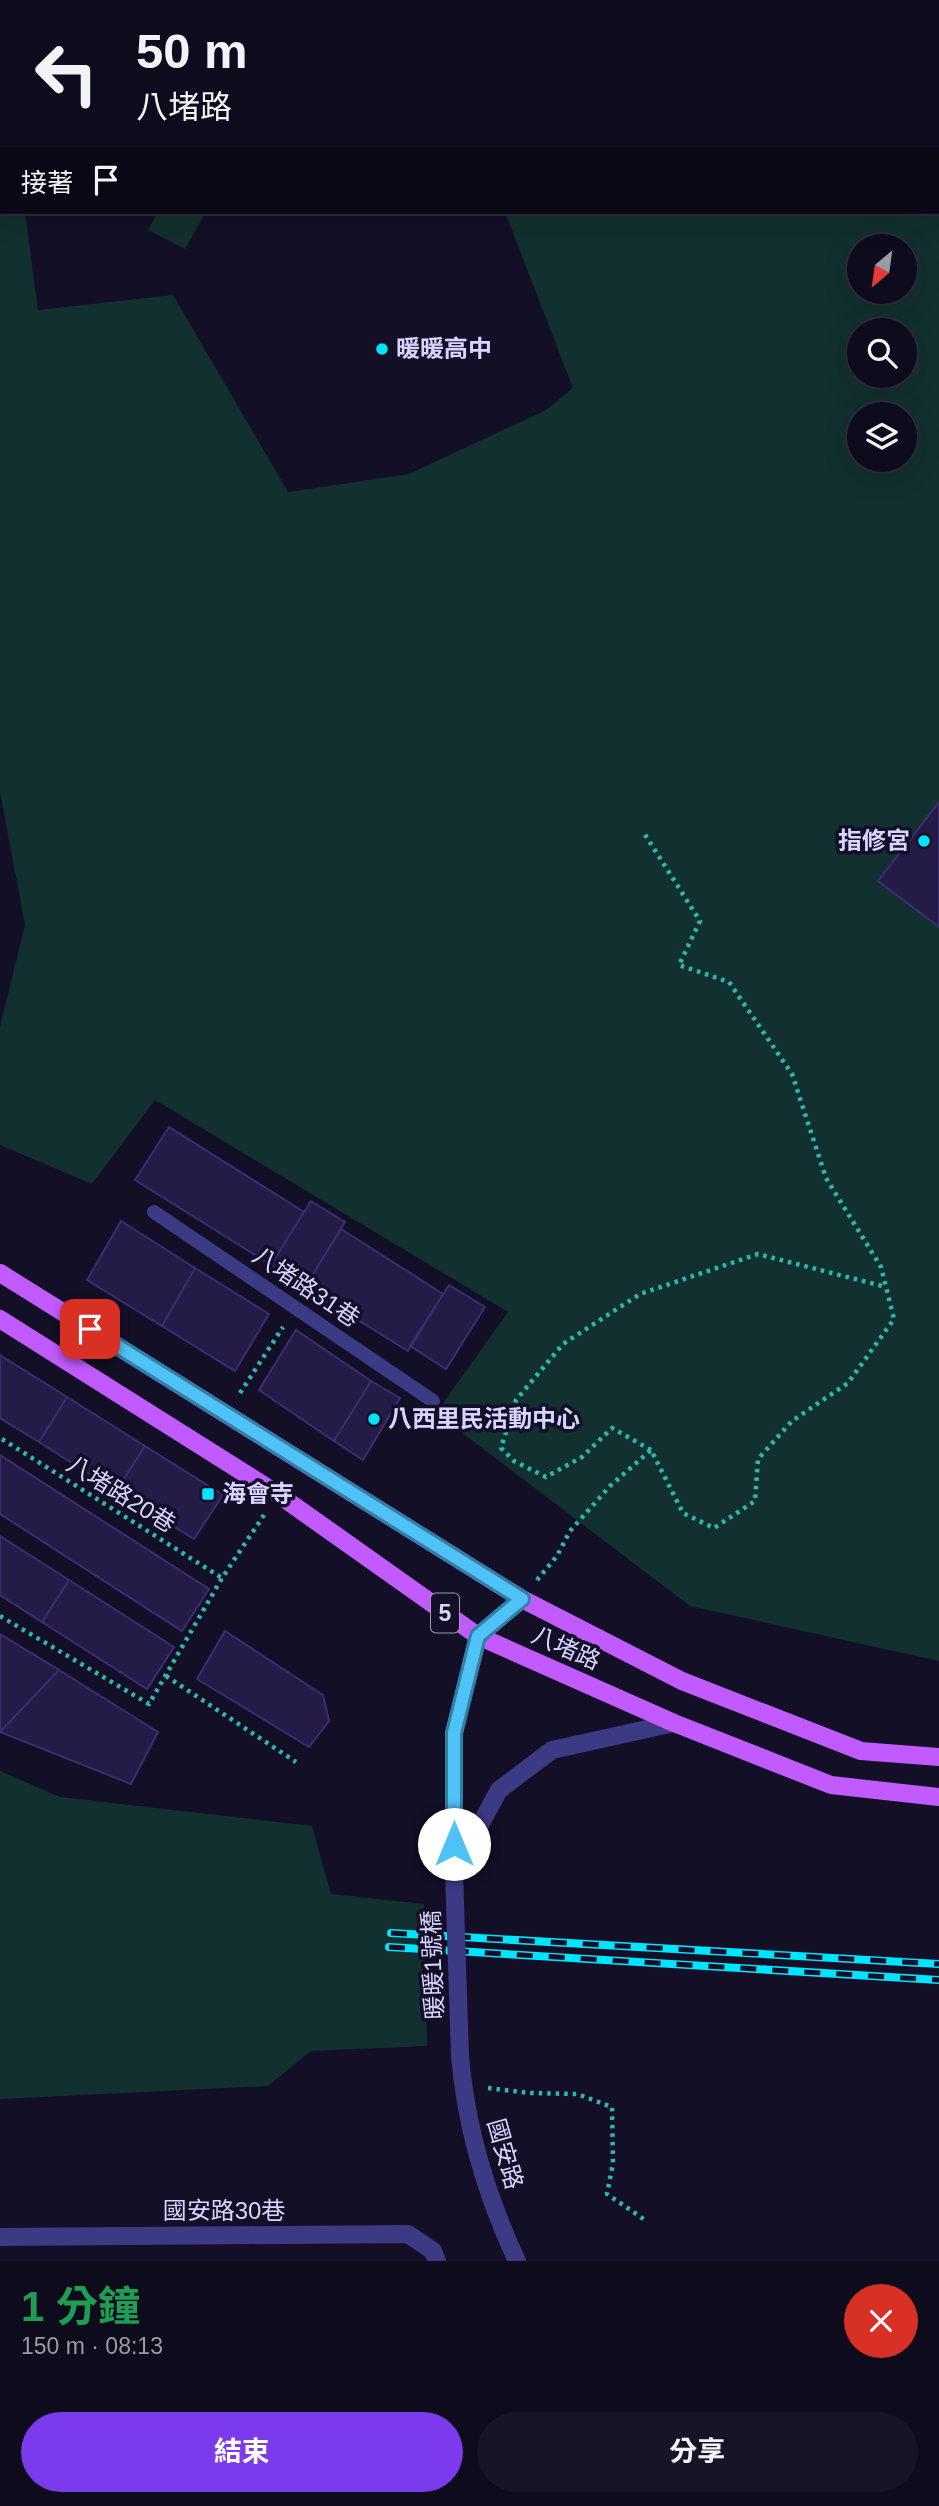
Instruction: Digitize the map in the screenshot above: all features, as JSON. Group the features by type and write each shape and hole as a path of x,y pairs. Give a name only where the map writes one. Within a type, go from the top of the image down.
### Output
{"main road":[{"name":"八堵路","path":"0,1273 522,1599 682,1681 862,1751 939,1757"},
{"name":"八堵路","path":"0,1319 279,1495 478,1636 674,1723 831,1785 939,1797"}],"street":[{"path":"454,1872 454,1733 478,1636 522,1599"},
{"path":"454,1872 499,1790 552,1750 674,1723"},
{"name":"暖暖1號橋","path":"454,1872 460,2056"},
{"name":"國安路","path":"460,2056 473,2137 499,2223 517,2261"},
{"name":"國安路30巷","path":"0,2237 408,2234 433,2251 437,2261"}],"lane":[{"name":"八堵路31巷","path":"154,1212 433,1401"}],"path":[{"path":"644,834 699,921 679,965 729,982 792,1074 826,1178 881,1267 886,1287 894,1319 848,1382 792,1421 758,1459 755,1502 714,1528 683,1513 651,1450 612,1428 582,1457 546,1477 514,1461 501,1448 516,1400 563,1344 640,1294 758,1254 886,1287"},
{"path":"227,1415 296,1307"},
{"name":"八堵路20巷","path":"2,1439 222,1578"},
{"path":"522,1599 557,1556 570,1531 610,1486 651,1450"},
{"path":"0,1616 149,1704 222,1578 279,1495"},
{"path":"166,1676 296,1762"},
{"path":"463,2085 529,2093 577,2094 612,2107 612,2163 607,2194 645,2220"}],"green space":[{"path":"0,214 25,214 38,310 173,295 288,492 409,474 546,410 573,388 506,214 939,214 939,1661 690,1606 436,1413 508,1312 155,1100 92,1184 0,1145 0,1027 25,925 0,792"},
{"path":"157,214 205,214 185,249 148,230"},
{"path":"0,1771 60,1797 312,1826 331,1894 424,1904 427,2046 311,2051 268,2086 0,2099"}],"building":[{"name":"指修宮","path":"939,802 939,927 878,881"},
{"path":"169,1127 304,1212 271,1265 135,1180"},
{"path":"311,1201 345,1222 305,1287 271,1265"},
{"path":"121,1221 195,1268 162,1326 87,1280"},
{"path":"341,1229 443,1294 408,1351 305,1287"},
{"path":"195,1268 269,1314 235,1371 162,1326"},
{"path":"449,1285 485,1307 446,1369 410,1346"},
{"path":"296,1330 371,1381 334,1441 259,1390"},
{"path":"0,1355 67,1397 39,1442 0,1418"},
{"path":"371,1381 400,1398 363,1460 334,1441"},
{"path":"67,1397 145,1446 116,1491 39,1442"},
{"path":"145,1446 223,1495 194,1539 116,1491"},
{"path":"0,1455 209,1589 182,1631 0,1514"},
{"path":"0,1536 69,1580 42,1622 0,1595"},
{"path":"69,1580 174,1647 147,1689 42,1622"},
{"path":"225,1631 323,1695 329,1721 309,1747 197,1679"},
{"path":"0,1634 59,1670 0,1732"},
{"path":"59,1670 158,1732 131,1784 0,1732"}],"railway":[{"path":"391,1933 939,1964"},
{"path":"389,1947 939,1980"}],"place":[{"name":"暖暖高中","path":"382,349"},
{"name":"指修宮","path":"924,841"},
{"name":"八西里民活動中心","path":"374,1419"},
{"name":"海會寺","path":"208,1494"}],"route":[{"path":"90,1329 522,1599 478,1636 454,1733 454,1844"}]}
